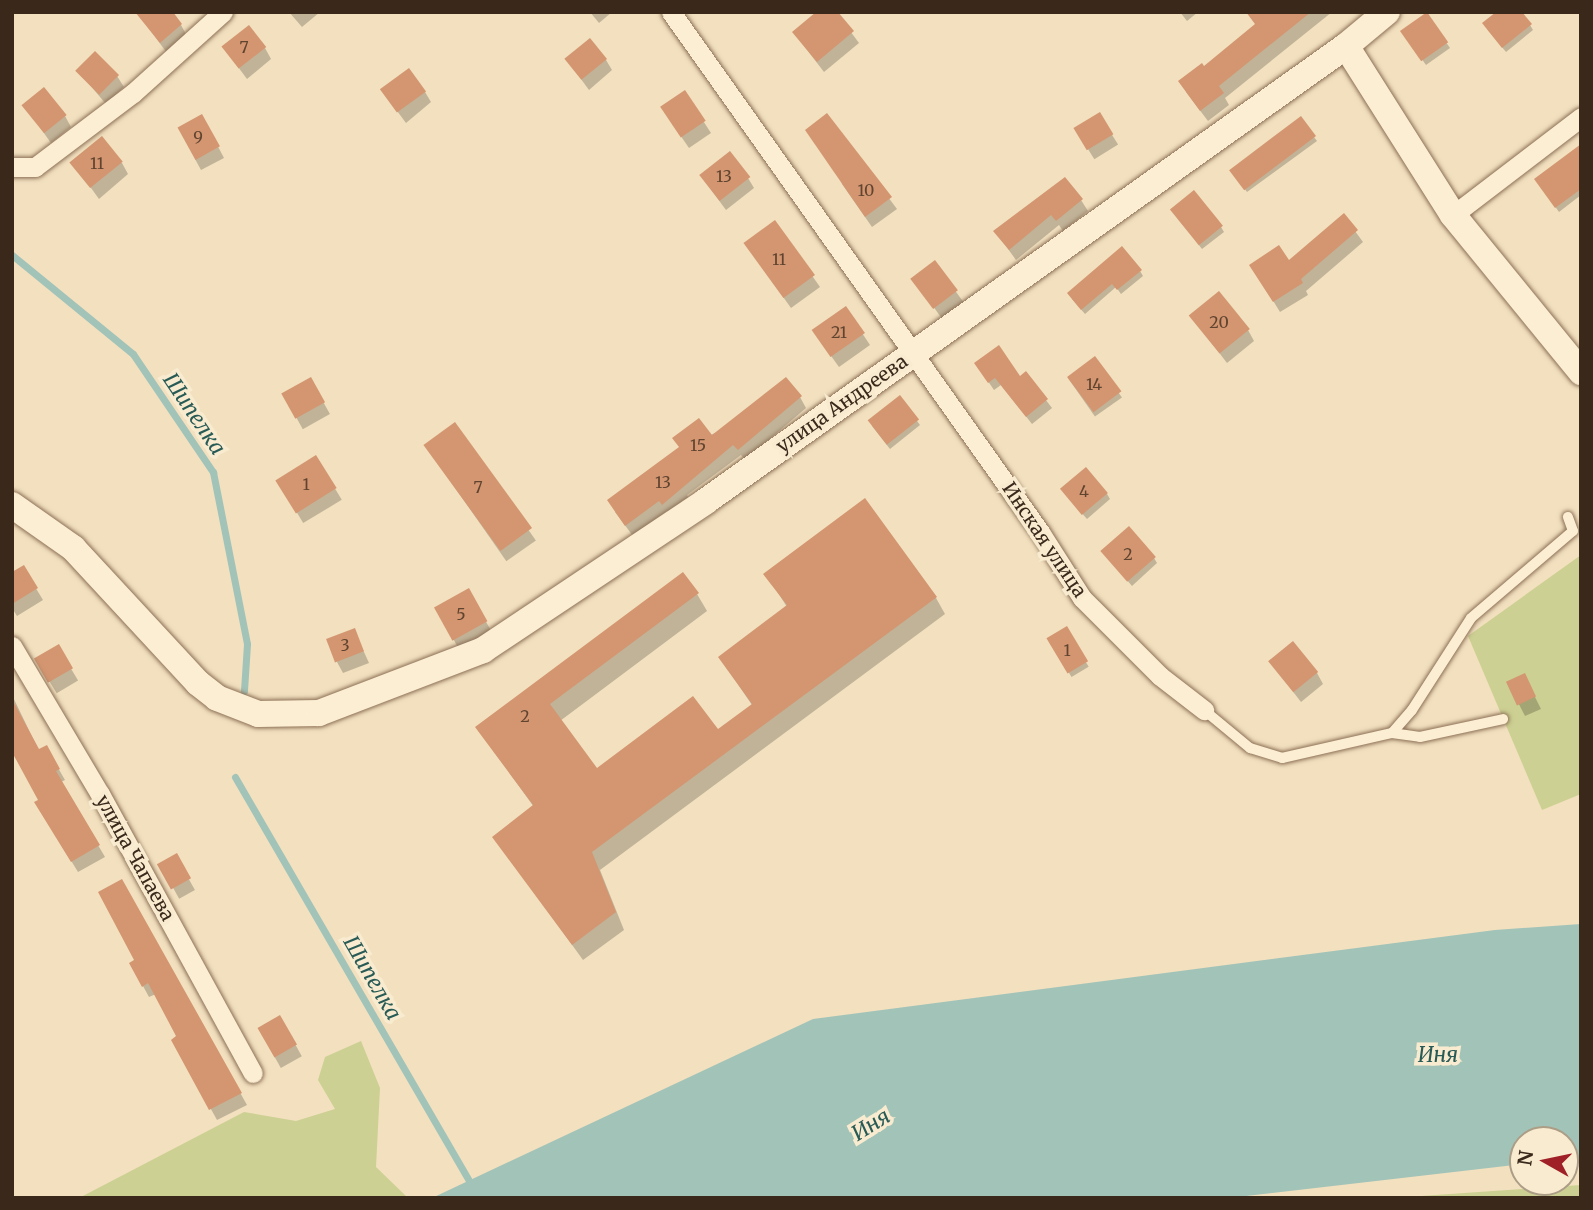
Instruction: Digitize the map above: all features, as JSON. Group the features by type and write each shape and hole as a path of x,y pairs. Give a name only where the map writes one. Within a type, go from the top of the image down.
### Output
{"street":[{"path":"12,167 35,167 133,93 223,12"},
{"name":"Инская улица","path":"671,12 1082,598 1160,676 1204,710"},
{"name":"улица Андреева","path":"12,505 73,548 198,683 233,707 258,714 319,713 483,650 706,501 1346,46 1387,12"},
{"path":"1346,46 1453,215 1581,372"},
{"path":"1453,215 1581,117"},
{"name":"улица Чапаева","path":"12,646 100,794 253,1073"}],"lane":[{"path":"1392,733 1412,710 1471,618 1573,531 1568,517"},
{"name":"Инская улица","path":"1204,710 1250,748 1282,758 1392,733 1420,737 1503,719"}],"green space":[{"path":"1581,555 1581,794 1542,810 1468,636"},
{"path":"361,1041 380,1088 376,1167 408,1198 79,1198 244,1112 296,1121 335,1109 318,1080 325,1057"},
{"path":"1579,1185 1581,1198 1392,1198 1509,1190 1509,1196 1579,1196"}],"water":[{"name":"Иня","path":"1581,924 1581,1159 1579,1126 1509,1126 1509,1166 1229,1198 432,1198 813,1019 1495,930"}],"building":[{"path":"135,12 173,12 182,24 160,43"},
{"path":"816,12 838,12 854,31 817,62 792,32"},
{"path":"1246,12 1311,12 1219,86 1224,93 1200,111 1178,81 1202,63 1204,66 1255,24"},
{"path":"1427,12 1448,42 1421,61 1400,31"},
{"path":"1496,12 1522,12 1532,24 1502,48 1482,23"},
{"path":"249,25 266,47 239,69 221,47"},
{"path":"590,38 607,59 581,80 564,59"},
{"path":"95,51 119,75 99,95 75,71"},
{"path":"409,68 426,91 397,113 380,89"},
{"path":"44,87 67,115 44,133 21,105"},
{"path":"685,90 706,121 681,137 660,107"},
{"path":"1100,112 1113,134 1087,150 1073,128"},
{"path":"827,113 892,197 865,217 805,130"},
{"path":"202,114 220,146 195,160 178,128"},
{"path":"1301,116 1316,136 1244,190 1229,170"},
{"path":"102,136 123,162 90,188 69,162"},
{"path":"1581,144 1581,189 1555,208 1534,179"},
{"path":"730,151 750,177 720,201 699,175"},
{"path":"1065,177 1083,199 1056,221 1051,215 1009,250 993,231"},
{"path":"1194,190 1223,226 1199,245 1170,210"},
{"path":"1344,213 1358,230 1301,279 1303,283 1273,302 1249,265 1279,245 1289,260"},
{"path":"775,220 815,275 783,298 743,243"},
{"path":"1122,246 1142,270 1117,290 1112,284 1081,310 1067,293"},
{"path":"935,260 958,290 933,309 910,279"},
{"path":"1219,291 1250,329 1220,354 1189,316"},
{"path":"846,306 865,333 831,357 812,330"},
{"path":"999,345 1020,376 1026,371 1048,399 1026,417 995,378 988,383 974,363"},
{"path":"1095,356 1121,391 1094,412 1067,377"},
{"path":"311,377 325,402 295,419 281,393"},
{"path":"786,377 802,396 738,450 733,445 662,505 659,501 625,526 607,500 679,447 672,438 699,418 712,435"},
{"path":"900,395 919,419 887,445 868,420"},
{"path":"455,422 532,528 500,551 423,445"},
{"path":"316,455 337,488 296,514 275,480"},
{"path":"1086,467 1108,493 1082,515 1060,489"},
{"path":"865,498 937,597 592,852 616,912 572,945 492,837 533,805 475,727 683,572 699,593 550,704 597,768 693,696 718,729 752,704 718,657 787,605 763,574"},
{"path":"1129,526 1156,557 1127,582 1100,551"},
{"path":"24,565 38,588 12,604 12,572"},
{"path":"469,588 487,621 452,641 434,607"},
{"path":"1067,626 1088,661 1068,674 1046,638"},
{"path":"355,628 364,651 335,662 326,639"},
{"path":"1293,641 1318,672 1293,692 1268,661"},
{"path":"59,644 73,668 48,683 34,658"},
{"path":"1525,673 1536,697 1517,705 1506,682"},
{"path":"12,699 39,749 47,745 60,769 56,771 100,845 71,862 34,802 38,800 12,752"},
{"path":"177,853 191,878 171,890 157,864"},
{"path":"122,879 242,1093 209,1110 171,1040 176,1036 148,983 142,987 129,963 134,960 98,892"},
{"path":"280,1015 297,1044 274,1057 257,1028"}],"waterway":[{"name":"Шипелка","path":"12,255 133,354 213,472 247,644 244,691"},
{"name":"Шипелка","path":"235,777 479,1198"}]}
